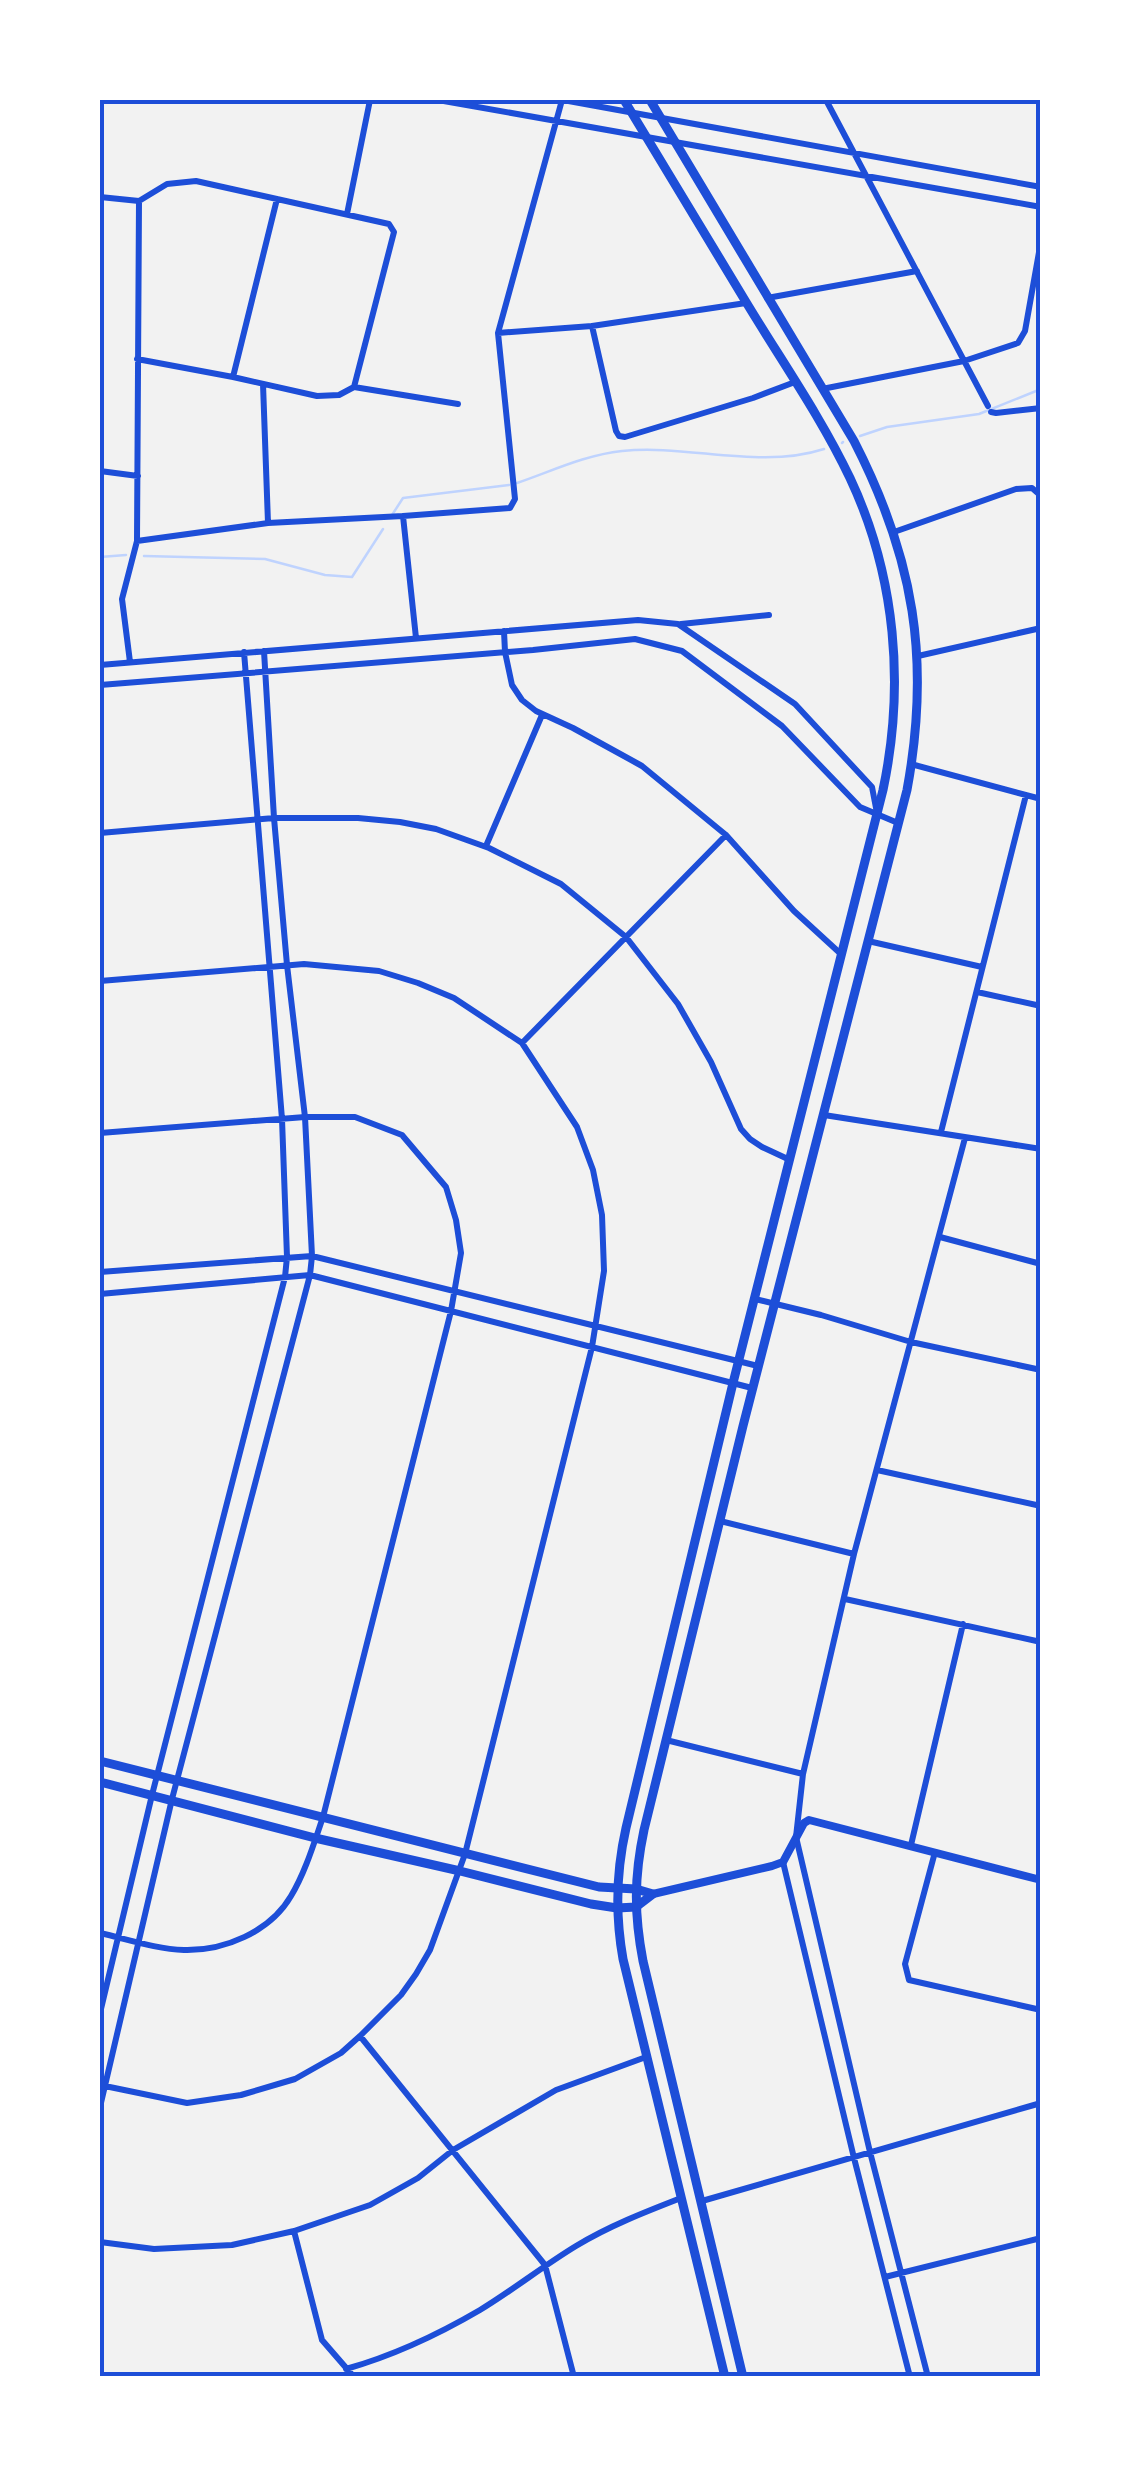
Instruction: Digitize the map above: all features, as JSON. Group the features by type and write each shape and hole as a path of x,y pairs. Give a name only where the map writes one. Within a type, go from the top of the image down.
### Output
{"main road":[{"path":"624,100 796,382 850,479 886,588 893,637 895,712 877,814 738,1362 624,1836 616,1890 623,1959 724,2377"},
{"path":"650,100 866,464 894,532 913,612 918,656 918,713 912,764 752,1388 644,1830 636,1889 644,1961 743,2377"},
{"path":"100,1761 465,1854 616,1890 636,1889 653,1894"},
{"path":"100,1782 591,1904 636,1907 653,1894"}],"street":[{"path":"347,214 370,100"},
{"path":"438,100 473,103 556,122 1041,207"},
{"path":"137,541 268,524 510,508 514,504 498,333 562,100 1041,186"},
{"path":"826,100 989,409 996,414 1041,408"},
{"path":"100,197 139,200 167,184 184,181 388,224 394,232 354,387"},
{"path":"233,377 277,199"},
{"path":"130,662 122,599 137,541 139,200"},
{"path":"822,389 964,361 1018,343 1025,331 1041,241"},
{"path":"768,298 917,271"},
{"path":"498,333 592,326 746,303"},
{"path":"592,326 619,436 754,398 796,382"},
{"path":"137,359 316,396 339,395 354,387 458,404"},
{"path":"263,384 268,524"},
{"path":"100,471 138,476"},
{"path":"894,532 1016,489 1032,488 1041,502"},
{"path":"404,516 416,638"},
{"path":"100,665 638,620 678,624 769,615"},
{"path":"678,624 795,704 872,787 877,814"},
{"path":"918,656 1041,628"},
{"path":"504,631 512,685 528,705 642,766 726,836 794,911 842,955"},
{"path":"100,685 635,639 682,651 782,726 860,807 898,823"},
{"path":"100,2107 177,1779 310,1275 306,1117 286,965 264,650"},
{"path":"100,2013 285,1277 282,1119 244,652"},
{"path":"486,846 542,715"},
{"path":"912,764 1041,798"},
{"path":"941,1132 1026,794"},
{"path":"100,832 274,818 377,819 436,829 486,846 561,884 626,936 678,1004 711,1062 741,1129 750,1140 791,1160"},
{"path":"522,1042 726,836"},
{"path":"868,941 982,967"},
{"path":"100,980 304,964 380,971 454,998 522,1042 578,1127 593,1170 602,1215 604,1272 598,1325 465,1854 430,1950 416,1974 402,1996 360,2036 295,2080 242,2095 187,2103 103,2086"},
{"path":"977,992 1041,1006"},
{"path":"824,1115 1041,1149"},
{"path":"100,1133 306,1117 355,1117 402,1136 446,1187 461,1252 456,1291 323,1817 291,1896 274,1918 249,1936 216,1946 184,1950 100,1933"},
{"path":"928,2377 796,1837 803,1774 854,1554 964,1138"},
{"path":"940,1237 1041,1264"},
{"path":"100,1272 312,1256 758,1366"},
{"path":"100,1294 310,1275 752,1388"},
{"path":"755,1299 911,1342 1041,1370"},
{"path":"877,1470 1041,1506"},
{"path":"720,1520 854,1554"},
{"path":"846,1599 1041,1642"},
{"path":"910,1845 963,1624"},
{"path":"666,1740 803,1774"},
{"path":"910,2377 783,1862 804,1823 816,1820 1041,1880"},
{"path":"936,1852 906,1964 909,1980 1041,2010"},
{"path":"653,1894 783,1862"},
{"path":"360,2036 545,2266 574,2377"},
{"path":"100,2242 154,2249 232,2245 294,2231 370,2205 418,2178 453,2150 556,2090 646,2057"},
{"path":"702,2201 1041,2103"},
{"path":"346,2369 442,2331 614,2225 681,2198"},
{"path":"294,2231 322,2340 354,2377"},
{"path":"885,2277 1041,2238"}],"waterway":[{"path":"860,436 887,427 979,414 1041,389"},
{"path":"517,483 582,460 622,451 774,457 824,449"},
{"path":"392,515 403,498 509,485"},
{"path":"144,556 265,559 325,575 352,577 383,529"},
{"path":"100,557 126,555"}]}
